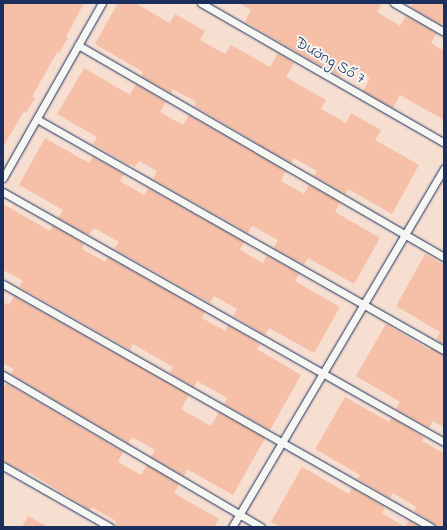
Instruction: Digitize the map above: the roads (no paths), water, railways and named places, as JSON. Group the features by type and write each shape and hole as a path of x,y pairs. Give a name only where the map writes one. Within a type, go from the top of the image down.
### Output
{"lane":[{"path":"3,178 102,3"},
{"name":"Đường Số 7","path":"201,3 444,143"},
{"path":"394,3 444,32"},
{"path":"78,45 444,257"},
{"path":"36,119 444,350"},
{"path":"232,527 444,168"},
{"path":"3,192 444,442"},
{"path":"3,284 431,527"},
{"path":"3,375 261,527"},
{"path":"3,466 110,527"}]}
